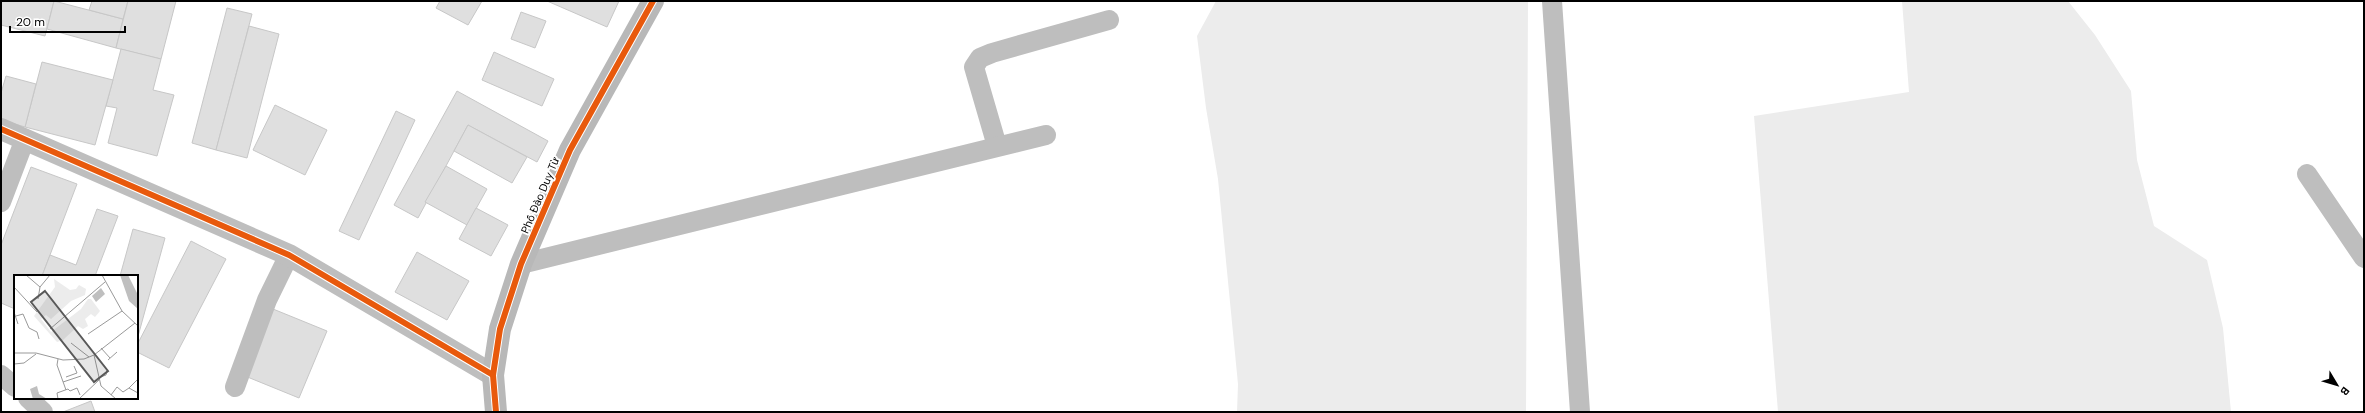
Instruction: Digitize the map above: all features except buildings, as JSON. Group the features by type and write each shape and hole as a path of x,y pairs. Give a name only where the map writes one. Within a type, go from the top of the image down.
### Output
{"street":[{"name":"Phố Đào Duy Từ","path":"496,412 493,375 500,329 521,264 570,150 653,1"},
{"path":"1,129 289,255 493,375"}],"lane":[{"path":"1552,1 1580,412"},
{"path":"997,146 974,67 980,58 992,53 1108,20"},
{"path":"521,264 1046,135"},
{"path":"1,202 25,139"},
{"path":"2307,174 2364,258"},
{"path":"235,386 267,300 289,255"},
{"path":"1,375 14,386"},
{"path":"29,399 43,412"}],"shaded area":[{"path":"1216,1 1528,1 1526,412 1237,412 1238,384 1218,179 1206,108 1197,36"},
{"path":"1902,1 2068,1 2095,35 2131,91 2137,160 2154,226 2207,260 2223,328 2231,412 1778,412 1754,116 1909,92"}],"cycle path":[{"path":"496,412 493,375 500,329 521,264 570,150 653,1"},
{"path":"1,129 289,255 493,375"}]}
